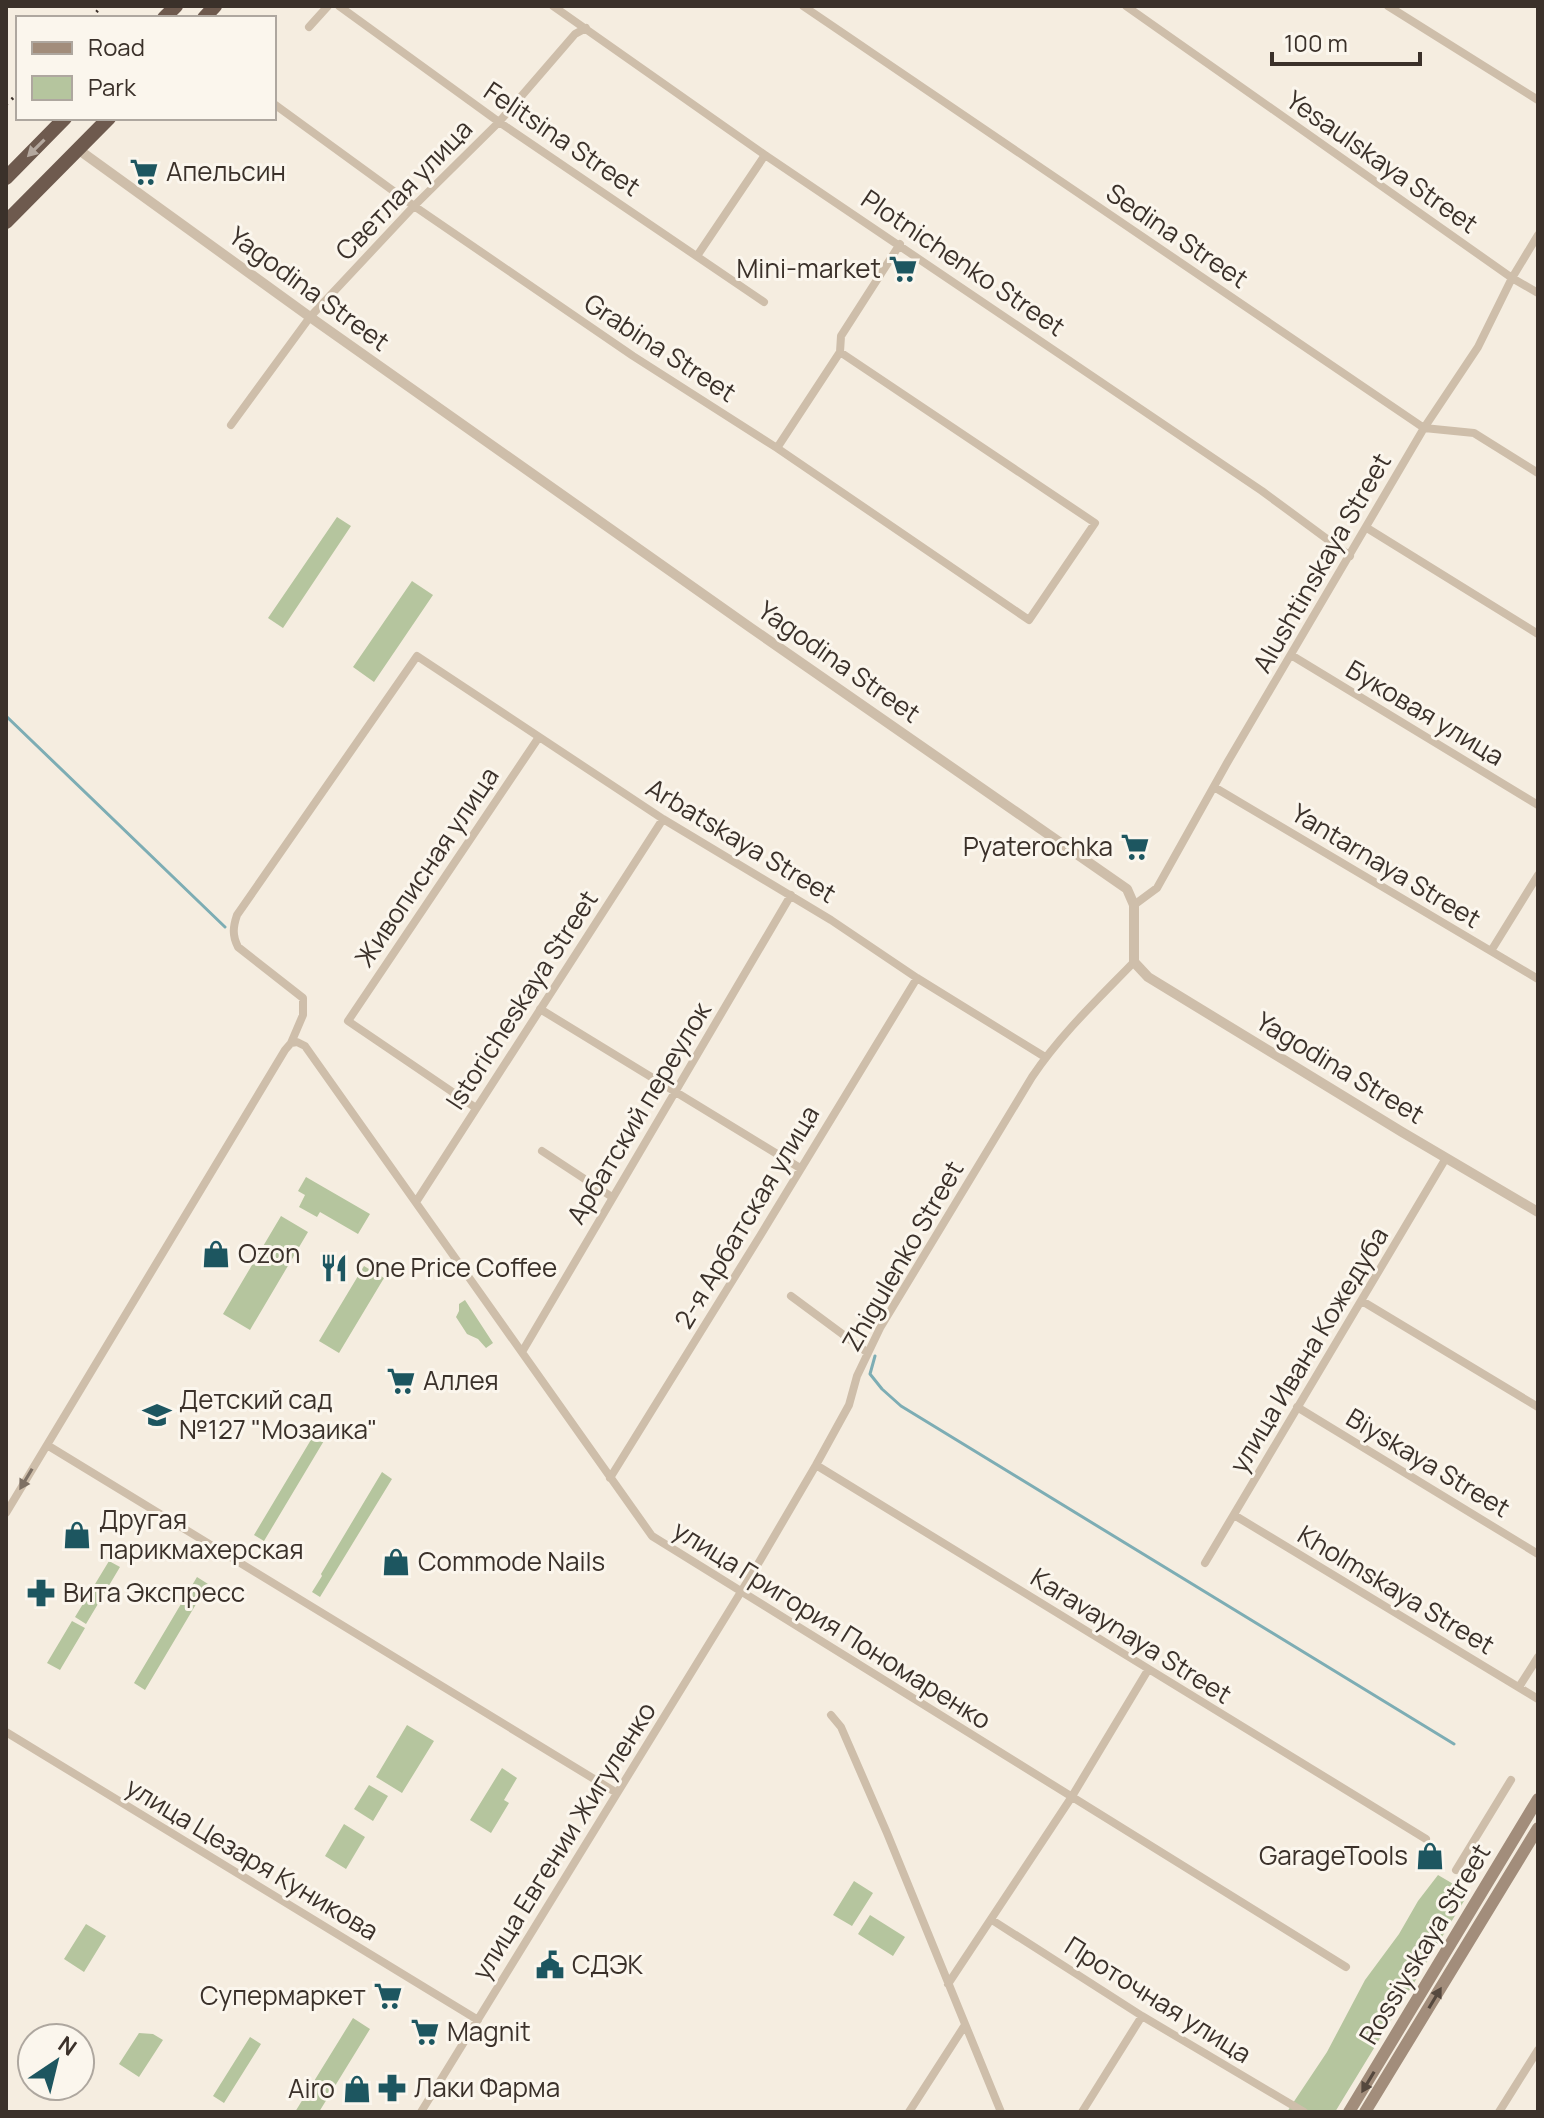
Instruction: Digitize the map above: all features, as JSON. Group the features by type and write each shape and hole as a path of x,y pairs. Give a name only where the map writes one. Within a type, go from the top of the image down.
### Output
{"highway":[{"path":"6,178 63,120"},
{"path":"6,222 107,120"}],"main road":[{"name":"Rossiyskaya Street","path":"1349,2112 1538,1799"},
{"name":"Rossiyskaya Street","path":"1365,2112 1538,1828"}],"street":[{"path":"309,27 328,6"},
{"name":"Felitsina Street","path":"339,6 499,122 764,302"},
{"name":"Plotnichenko Street","path":"553,6 765,155 1262,491 1350,556"},
{"name":"Sedina Street","path":"803,6 1424,428 1474,433 1538,473"},
{"name":"Yesaulskaya Street","path":"1126,6 1512,278 1538,293"},
{"path":"1388,6 1538,100"},
{"name":"Светлая улица","path":"231,425 310,317 414,206 499,122 575,34 586,28"},
{"name":"Grabina Street","path":"276,105 414,206 633,356 777,448 1029,620 1095,523 840,352"},
{"name":"Yagodina Street","path":"79,150 310,317 1127,889 1134,905"},
{"path":"697,256 765,155"},
{"name":"Alushtinskaya Street","path":"1134,905 1157,888 1424,428 1478,347 1512,278 1538,235"},
{"path":"777,448 840,352 841,336 900,244"},
{"path":"1367,528 1538,634"},
{"name":"Буковая улица","path":"1291,655 1538,805"},
{"name":"Arbatskaya Street","path":"294,1042 303,1015 303,998 238,947 233,935 234,924 237,915 417,656 663,819 791,895 1045,1057"},
{"name":"Живописная улица","path":"476,1108 348,1021 539,737"},
{"name":"Yantarnaya Street","path":"1214,787 1538,979"},
{"name":"Istoricheskaya Street","path":"416,1202 663,819"},
{"path":"1491,951 1538,875"},
{"name":"Арбатский переулок","path":"522,1352 791,895"},
{"path":"1134,905 1134,962"},
{"name":"Yagodina Street","path":"1134,962 1148,977 1538,1212"},
{"name":"Zhigulenko Street","path":"741,1591 849,1405 857,1376 880,1328 1045,1057 1081,1015 1134,962"},
{"name":"2-я Арбатская улица","path":"610,1478 917,978"},
{"path":"540,1009 800,1168"},
{"path":"6,1513 285,1050 294,1042"},
{"name":"улица Григория Пономаренко","path":"294,1042 305,1046 652,1536 1346,1967"},
{"path":"542,1151 612,1197"},
{"name":"улица Ивана Кожедуба","path":"1205,1563 1446,1158"},
{"path":"791,1296 868,1353"},
{"path":"1362,1301 1538,1407"},
{"name":"Biyskaya Street","path":"1297,1407 1538,1554"},
{"path":"47,1445 617,1793"},
{"name":"Karavaynaya Street","path":"816,1465 1426,1839"},
{"name":"Kholmskaya Street","path":"1234,1515 1538,1699"},
{"name":"улица Евгении Жигуленко","path":"421,2112 741,1591"},
{"path":"1519,1687 1538,1657"},
{"path":"948,1984 1071,1798 1148,1670"},
{"path":"831,1715 841,1727 887,1833 1001,2112"},
{"name":"улица Цезаря Куникова","path":"6,1732 478,2020"},
{"path":"1456,1870 1511,1780"},
{"name":"Проточная улица","path":"992,1920 1142,2016 1304,2112"},
{"path":"1082,2112 1142,2016"},
{"path":"909,2112 965,2025"},
{"path":"1499,2112 1538,2050"}],"green space":[{"path":"337,517 351,526 283,628 268,618"},
{"path":"412,581 433,595 374,682 353,667"},
{"path":"306,1177 370,1214 358,1234 320,1212 317,1217 299,1207 305,1195 298,1191"},
{"path":"281,1216 308,1232 250,1330 223,1314"},
{"path":"364,1266 384,1278 339,1353 319,1341"},
{"path":"465,1300 493,1343 486,1348 478,1339 467,1334 456,1317 459,1304"},
{"path":"315,1433 325,1439 264,1541 254,1535"},
{"path":"382,1472 392,1479 320,1597 312,1592"},
{"path":"109,1561 120,1567 86,1624 75,1617"},
{"path":"197,1577 208,1584 145,1690 134,1683"},
{"path":"72,1621 85,1628 60,1670 47,1663"},
{"path":"407,1725 434,1741 402,1793 376,1777"},
{"path":"502,1768 517,1778 504,1800 509,1803 491,1833 470,1820"},
{"path":"369,1785 388,1796 373,1821 354,1809"},
{"path":"344,1824 365,1837 346,1869 325,1856"},
{"path":"1438,1875 1462,1893 1466,1892 1467,1896 1335,2112 1287,2112 1327,2052 1365,1980"},
{"path":"854,1881 873,1893 852,1926 833,1915"},
{"path":"870,1915 905,1937 893,1956 858,1934"},
{"path":"86,1924 106,1936 84,1972 64,1959"},
{"path":"353,2018 370,2029 319,2112 295,2112"},
{"path":"139,2033 153,2034 163,2040 139,2077 119,2064"},
{"path":"250,2037 261,2044 224,2103 213,2096"}],"waterway":[{"path":"6,716 225,927"},
{"path":"875,1356 870,1374 901,1406 1454,1744"}],"railway":[{"path":"93,16 102,6"},
{"path":"6,105 16,95"}],"place":[{"name":"Апельсин","path":"144,172"},
{"name":"Mini-market","path":"903,269"},
{"name":"Pyaterochka","path":"1135,847"},
{"name":"Ozon","path":"216,1254"},
{"name":"One Price Coffee","path":"334,1268"},
{"name":"Аллея","path":"401,1381"},
{"name":"Детский сад №127 \"Мозаика\"","path":"157,1415"},
{"name":"Другая парикмахерская","path":"77,1535"},
{"name":"Commode Nails","path":"396,1562"},
{"name":"Вита Экспресс","path":"41,1593"},
{"name":"GarageTools","path":"1430,1856"},
{"name":"СДЭК","path":"550,1965"},
{"name":"Супермаркет","path":"388,1996"},
{"name":"Magnit","path":"425,2032"},
{"name":"Лаки Фарма","path":"392,2088"},
{"name":"Airo","path":"357,2089"}]}
